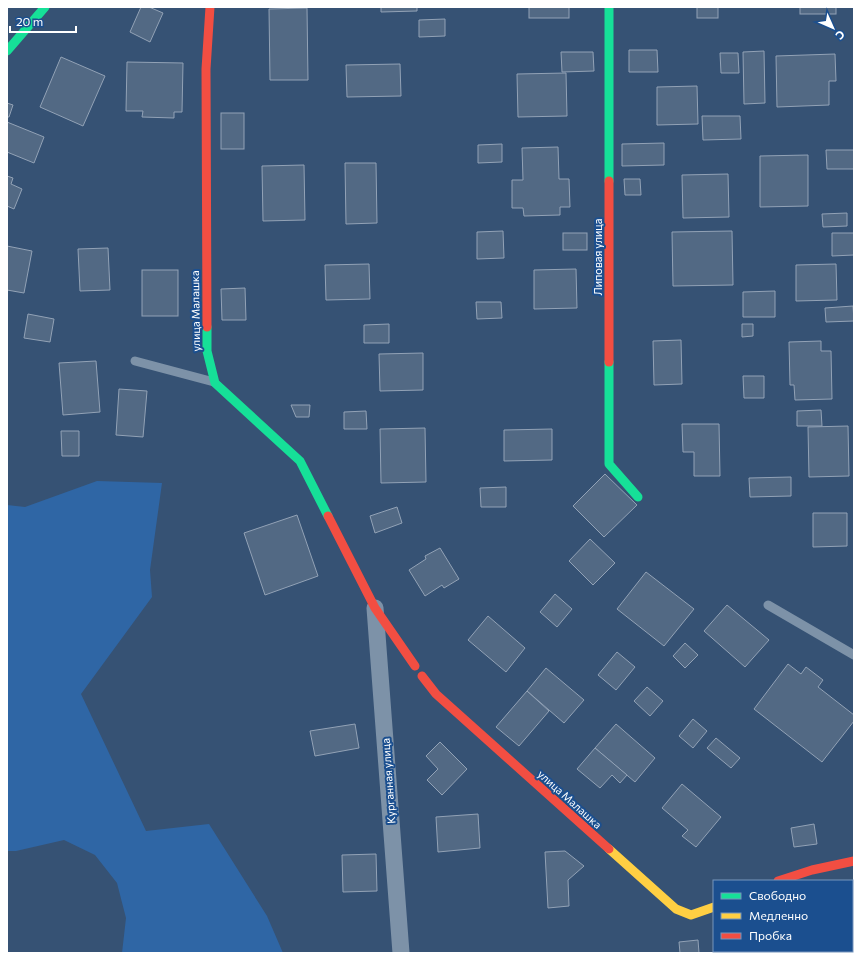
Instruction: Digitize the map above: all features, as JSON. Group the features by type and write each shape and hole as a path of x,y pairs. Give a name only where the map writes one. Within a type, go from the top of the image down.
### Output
{"street":[{"path":"7,51 45,7"},
{"name":"улица Малашка","path":"210,7 206,69 207,350 215,383"},
{"name":"Липовая улица","path":"609,7 609,464 638,497"},
{"path":"215,383 300,461 375,608 415,666"},
{"name":"Курганная улица","path":"375,608 401,953"},
{"name":"улица Малашка","path":"422,676 436,694 676,909 691,915 713,907"},
{"path":"781,880 812,870 854,861"}],"lane":[{"path":"135,361 215,383"},
{"path":"768,605 854,655"}],"shaded area":[{"path":"97,481 162,483 150,570 152,597 81,694 146,831 209,824 267,916 283,953 122,953 126,918 117,883 95,855 64,840 16,851 7,851 7,505 25,507"}],"building":[{"path":"141,7 149,7 163,13 150,42 130,32"},
{"path":"381,7 417,7 417,11 381,12"},
{"path":"529,7 569,7 569,18 529,18"},
{"path":"697,7 718,7 718,18 697,18"},
{"path":"800,7 836,7 836,14 800,14"},
{"path":"307,8 308,80 270,80 269,9"},
{"path":"445,19 445,36 419,37 419,20"},
{"path":"629,50 657,50 658,72 629,72"},
{"path":"764,51 765,103 744,104 743,52"},
{"path":"561,52 593,52 594,71 562,72"},
{"path":"720,53 738,53 739,73 721,73"},
{"path":"835,54 836,81 829,81 829,105 777,107 776,56"},
{"path":"61,57 105,76 83,126 40,107"},
{"path":"127,62 183,63 182,112 174,112 174,118 142,117 143,111 126,111"},
{"path":"400,64 401,96 347,97 346,65"},
{"path":"566,73 567,116 518,117 517,74"},
{"path":"697,86 698,124 657,125 657,87"},
{"path":"7,103 13,105 9,117 7,117"},
{"path":"221,113 244,113 244,149 221,149"},
{"path":"702,116 740,116 741,139 703,140"},
{"path":"7,122 44,137 34,163 7,152"},
{"path":"664,143 664,165 622,166 622,144"},
{"path":"502,144 502,162 478,163 478,145"},
{"path":"558,147 559,179 569,179 570,207 560,207 560,215 524,216 523,208 512,208 512,180 523,180 522,148"},
{"path":"826,150 854,150 854,169 827,169"},
{"path":"808,155 808,206 760,207 760,156"},
{"path":"345,163 376,163 377,223 346,224"},
{"path":"304,165 305,220 263,221 262,166"},
{"path":"728,174 729,217 683,218 682,175"},
{"path":"7,176 13,178 11,184 22,189 14,209 7,206"},
{"path":"624,179 640,179 641,195 625,195"},
{"path":"847,213 847,226 823,227 822,214"},
{"path":"503,231 504,258 477,259 477,232"},
{"path":"732,231 733,285 673,286 672,232"},
{"path":"563,233 587,233 587,250 563,250"},
{"path":"832,233 854,233 854,255 832,256"},
{"path":"7,246 32,251 24,293 7,290"},
{"path":"108,248 110,290 80,291 78,249"},
{"path":"369,264 370,299 326,300 325,265"},
{"path":"836,264 837,300 796,301 796,265"},
{"path":"576,269 577,308 534,309 534,270"},
{"path":"142,270 178,270 178,316 142,316"},
{"path":"245,288 246,320 222,320 221,289"},
{"path":"775,291 775,317 743,317 743,292"},
{"path":"476,302 501,302 502,318 477,319"},
{"path":"853,306 854,321 826,322 825,308"},
{"path":"28,314 54,319 50,342 24,338"},
{"path":"389,324 389,343 364,343 364,325"},
{"path":"742,324 753,324 753,336 742,337"},
{"path":"681,340 682,384 654,385 653,341"},
{"path":"821,341 821,351 831,351 832,399 795,400 794,385 790,385 789,342"},
{"path":"423,353 423,390 380,391 379,354"},
{"path":"96,361 100,412 63,415 59,363"},
{"path":"743,376 764,376 764,398 744,398"},
{"path":"119,389 147,391 143,437 116,435"},
{"path":"291,405 310,405 309,417 296,417"},
{"path":"821,410 822,426 797,426 797,411"},
{"path":"366,411 367,429 344,429 344,412"},
{"path":"682,424 719,424 720,476 694,476 694,452 683,452"},
{"path":"848,426 849,476 809,477 808,427"},
{"path":"425,428 426,482 381,483 380,429"},
{"path":"552,429 552,460 504,461 504,430"},
{"path":"61,431 79,431 79,456 62,456"},
{"path":"605,474 637,505 604,537 573,506"},
{"path":"791,477 791,496 750,497 749,478"},
{"path":"506,487 506,507 481,507 480,488"},
{"path":"397,507 402,523 375,533 370,516"},
{"path":"813,513 847,513 847,546 813,547"},
{"path":"297,515 318,576 265,595 244,533"},
{"path":"590,539 615,563 593,585 569,561"},
{"path":"440,548 459,579 444,588 442,585 425,596 409,570 426,559 425,556"},
{"path":"646,572 694,609 664,646 617,609"},
{"path":"555,594 572,609 557,627 540,612"},
{"path":"727,605 769,640 745,667 704,631"},
{"path":"488,616 525,648 506,672 468,640"},
{"path":"685,643 698,655 685,668 673,656"},
{"path":"617,652 635,667 616,690 598,675"},
{"path":"788,664 801,674 806,667 823,680 818,687 854,715 854,721 822,762 754,709"},
{"path":"546,668 584,700 564,723 527,691"},
{"path":"647,687 663,701 650,716 634,701"},
{"path":"527,691 549,711 519,746 496,727"},
{"path":"693,719 707,731 693,748 679,736"},
{"path":"355,724 359,748 315,756 310,731"},
{"path":"616,724 655,758 635,782 595,748"},
{"path":"716,738 740,758 731,768 707,748"},
{"path":"440,742 467,769 442,795 427,780 438,769 426,756"},
{"path":"595,748 627,775 620,783 612,775 600,788 577,769"},
{"path":"682,784 721,817 696,847 682,836 688,830 662,808"},
{"path":"478,814 480,848 438,852 436,817"},
{"path":"814,824 817,844 794,847 791,828"},
{"path":"565,851 584,866 568,880 569,906 548,908 545,852"},
{"path":"376,854 377,891 343,892 342,855"},
{"path":"698,940 699,953 680,953 679,942"},
{"path":"728,952 774,953 728,953"},
{"path":"799,952 834,952 834,953"}],"traffic: fast":[{"path":"7,51 45,7"},
{"path":"609,7 609,181"},
{"path":"207,327 207,351 215,383 300,461 328,516"},
{"path":"609,362 609,464 638,497"}],"traffic: slow":[{"path":"609,849 676,909 691,915 713,907"}],"traffic: jam":[{"path":"207,327 206,69 210,7"},
{"path":"609,181 609,362"},
{"path":"328,516 375,608 415,666"},
{"path":"422,676 436,694 609,849"},
{"path":"781,880 812,870 854,861"}]}
